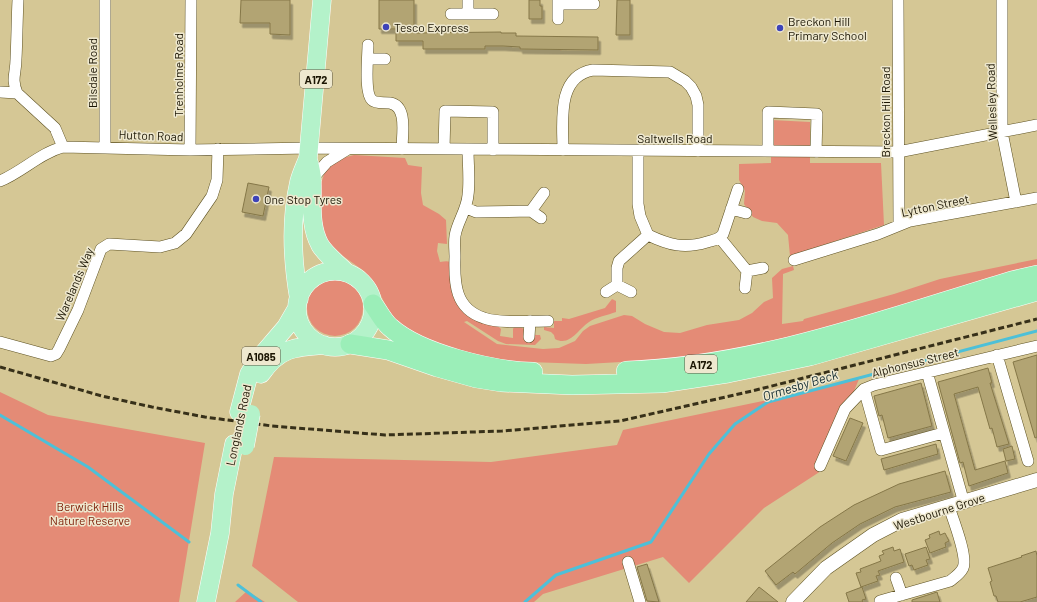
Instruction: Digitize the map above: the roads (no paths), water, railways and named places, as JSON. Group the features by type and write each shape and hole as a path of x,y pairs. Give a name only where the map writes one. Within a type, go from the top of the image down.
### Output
{"highway":[{"name":"A172","path":"373,304 389,326 410,341 440,354 487,367 530,372 559,373 646,370 717,362 783,349 1011,281 1037,275"},
{"name":"A172","path":"350,344 388,350 437,367 476,378 501,382 572,385 662,383 728,373 810,356 1037,291"}],"main road":[{"name":"A172","path":"322,0 309,153 312,179 312,215 315,234 321,246 346,272"},
{"name":"A172","path":"298,304 292,249 293,219 299,180 309,153"},
{"name":"Longlands Road","path":"206,602 220,532 234,494 249,374 256,362 286,327 298,304 305,285 316,275 331,271 346,272"},
{"path":"346,272 356,276 365,284 370,293 373,304 373,316 368,328 361,337 350,344"},
{"path":"298,304 299,320 304,331 313,340 324,345"},
{"name":"Longlands Road","path":"245,413 260,376 273,359 287,350 305,346 324,345 337,347 350,344"}],"street":[{"path":"18,0 16,62 13,84 17,93 55,128 63,147"},
{"name":"Bilsdale Road","path":"105,0 105,147"},
{"name":"Trenholme Road","path":"190,150 191,0"},
{"path":"468,0 468,14"},
{"name":"Breckon Hill Road","path":"898,0 899,225"},
{"name":"Wellesley Road","path":"1002,0 1002,132 1016,202"},
{"path":"558,19 558,2 594,4"},
{"path":"451,14 493,14"},
{"path":"368,45 369,96 376,102 395,104 400,108 402,116 402,149"},
{"path":"368,59 385,58"},
{"path":"563,150 564,101 567,90 572,81 579,75 586,71 593,70 670,72 685,80 696,96 698,105 698,151"},
{"path":"0,92 17,93"},
{"path":"444,149 445,111 493,112 493,150"},
{"path":"768,151 768,112 817,114 816,152"},
{"name":"Saltwells Road","path":"309,153 349,148 898,152 1037,125"},
{"name":"Hutton Road","path":"0,181 54,150 63,147 190,150 218,149 309,153"},
{"path":"312,179 328,162 349,148"},
{"name":"Warelands Way","path":"0,342 51,356 56,354 78,310 101,249 109,244 160,247 175,243 186,234 212,196 217,180 218,149"},
{"path":"468,149 468,195 466,208 458,223 455,236 454,280 461,300 474,313 495,321 548,321"},
{"path":"638,151 638,204 640,216 648,235 663,242 682,246 700,245 720,238 723,234 738,189"},
{"path":"531,211 544,193"},
{"name":"Lytton Street","path":"794,260 878,234 910,221 1037,198"},
{"path":"466,208 476,212 531,211 541,218"},
{"path":"731,209 746,213"},
{"path":"617,285 617,268 619,262 648,235"},
{"path":"720,238 747,271 745,288"},
{"path":"747,271 763,268"},
{"path":"606,292 617,285"},
{"path":"617,285 632,292"},
{"path":"529,337 530,321"},
{"name":"Alphonsus Street","path":"820,466 845,409 864,389 874,385 1037,346"},
{"path":"998,355 1028,461"},
{"path":"927,372 964,503"},
{"path":"864,389 881,450 943,433"},
{"name":"Westbourne Grove","path":"793,602 826,568 873,535 902,520 964,503 1037,480"},
{"path":"880,601 950,581 958,575 964,566 963,554 949,507"},
{"path":"628,562 640,602"},
{"path":"896,578 902,595"}],"waterway":[{"name":"Ormesby Beck","path":"525,602 556,575 651,542 709,454 735,424 768,402 1037,331"},
{"path":"0,415 88,467 189,542"},
{"name":"Ormesby Beck","path":"238,585 261,602"}],"railway":[{"path":"0,367 102,396 152,407 205,417 272,426 385,435 502,431 620,421 752,391 1037,319"}],"place":[{"name":"Tesco Express","path":"386,27"},
{"name":"Breckon Hill Primary School","path":"780,28"},
{"name":"One Stop Tyres","path":"256,199"}],"park label":[{"name":"Berwick Hills Nature Reserve","path":"90,513"}]}
